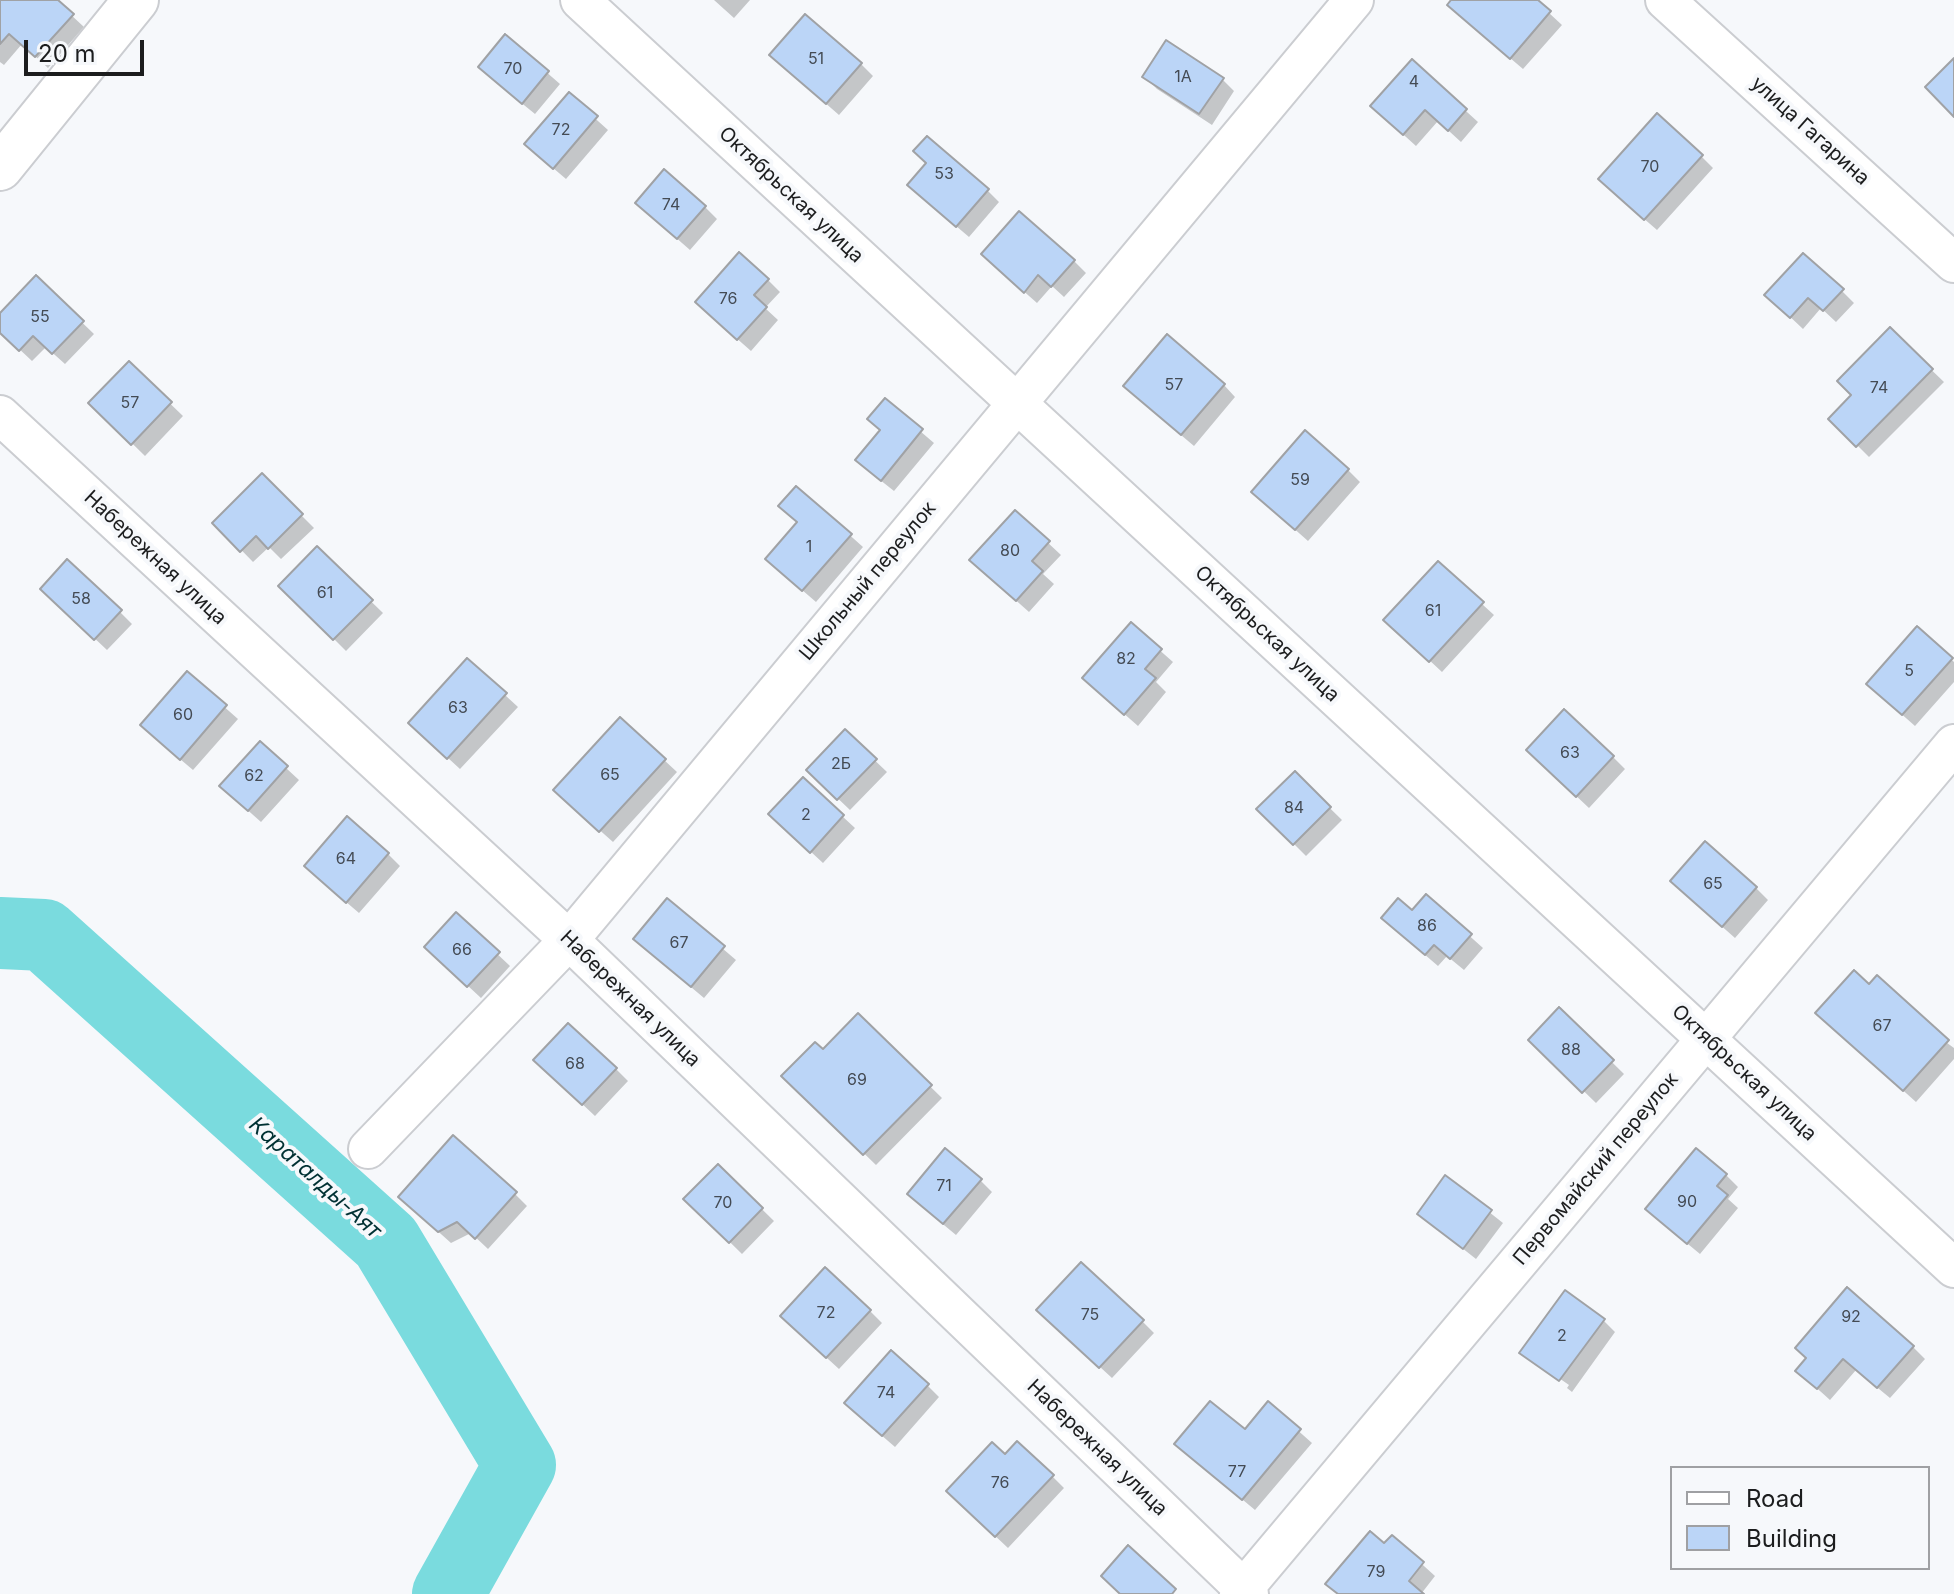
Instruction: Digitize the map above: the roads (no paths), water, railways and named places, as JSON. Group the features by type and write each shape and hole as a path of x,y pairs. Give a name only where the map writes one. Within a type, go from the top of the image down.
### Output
{"street":[{"path":"0,168 136,0"},
{"name":"Октябрьская улица","path":"580,0 1954,1268"},
{"name":"Школьный переулок","path":"368,1149 569,940 1354,0"},
{"name":"улица Гагарина","path":"1665,0 1954,263"},
{"name":"Набережная улица","path":"0,415 569,940 1244,1592"},
{"name":"Первомайский переулок","path":"1244,1592 1954,744"}],"waterway":[{"name":"Караталды-Аят","path":"0,933 44,935 386,1242 520,1465 448,1594"}]}
